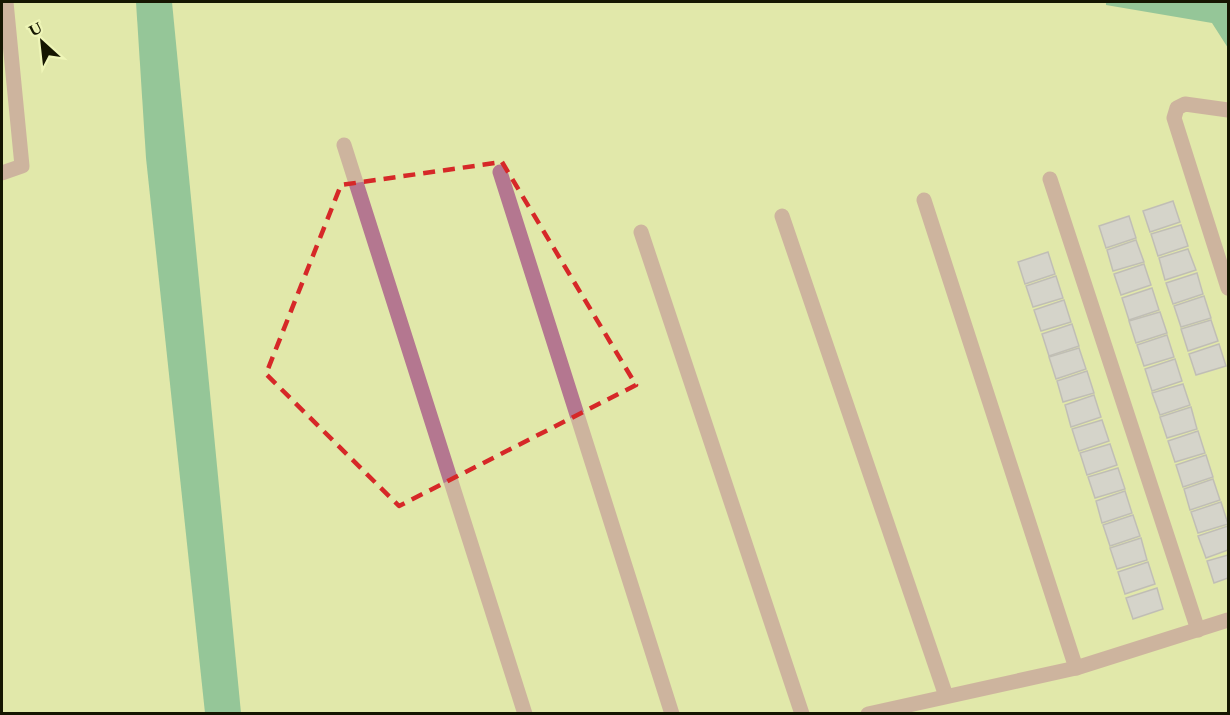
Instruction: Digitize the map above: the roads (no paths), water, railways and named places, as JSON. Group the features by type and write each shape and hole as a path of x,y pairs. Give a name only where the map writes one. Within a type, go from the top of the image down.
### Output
{"street":[{"path":"2,173 22,166 5,26 6,2"},
{"path":"1228,110 1185,104 1177,108 1174,118 1228,288"},
{"path":"344,145 525,714"},
{"path":"500,171 672,714"},
{"path":"1050,179 1198,630"},
{"path":"924,200 1076,668"},
{"path":"782,216 946,696"},
{"path":"641,232 802,714"},
{"path":"868,714 1076,668 1228,620"}],"water":[{"path":"136,2 172,2 241,713 205,713 146,158"},
{"path":"1106,2 1228,2 1228,48 1212,23 1106,5"}]}
